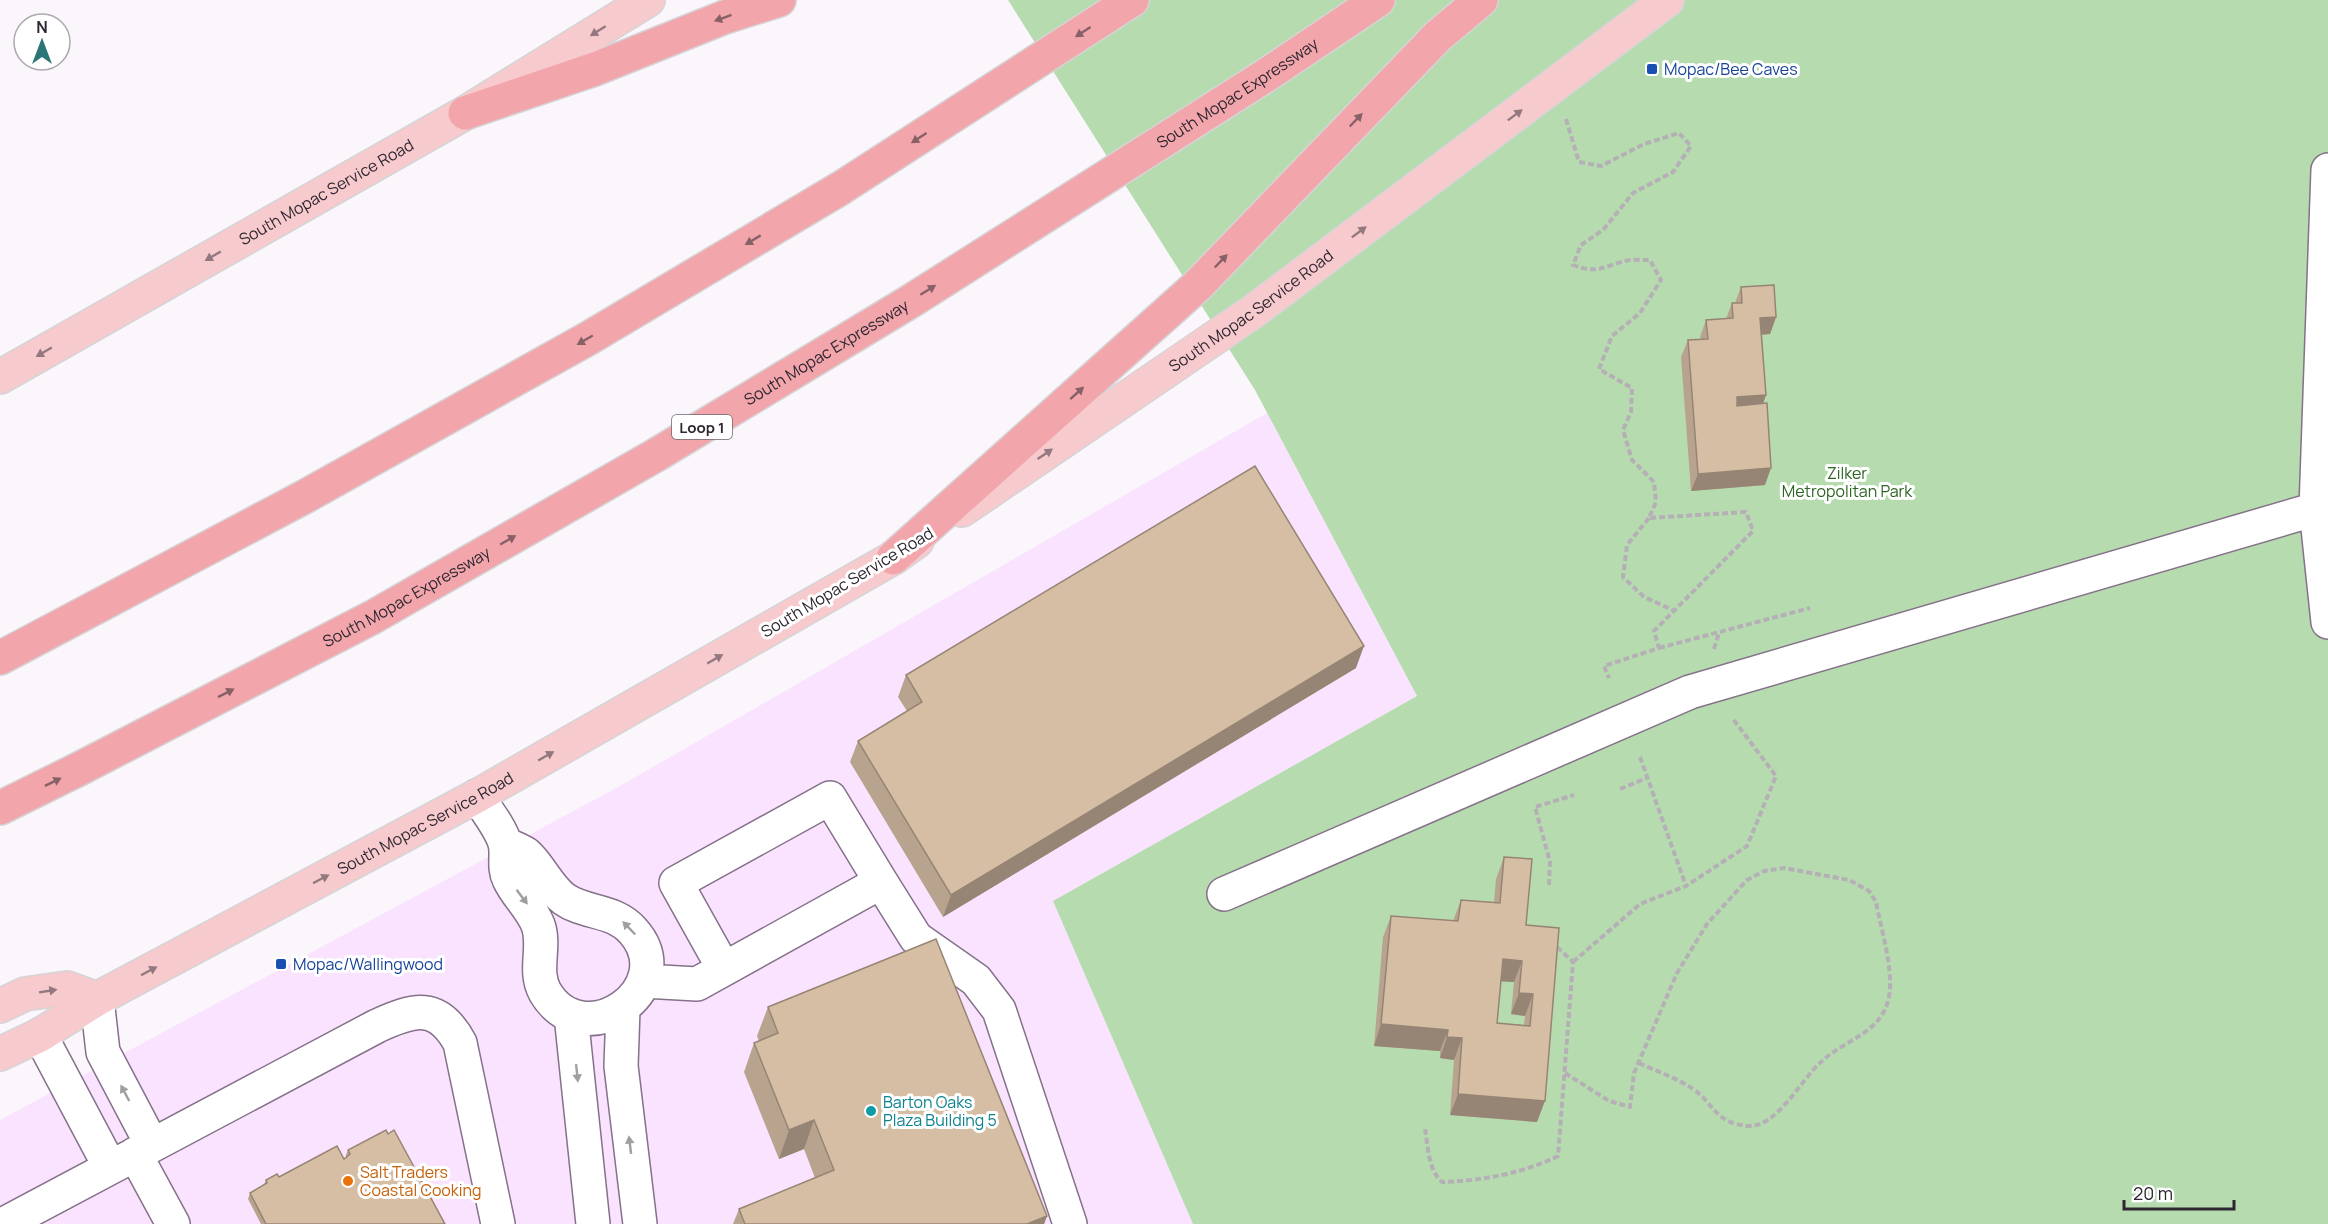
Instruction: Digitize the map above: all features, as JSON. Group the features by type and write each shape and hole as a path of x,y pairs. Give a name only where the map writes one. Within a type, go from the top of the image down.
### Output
{"highway":[{"path":"465,113 596,69 725,17 779,0"},
{"path":"0,658 306,496 589,338 841,188 1132,0"},
{"name":"South Mopac Expressway","path":"0,808 79,770 373,617 656,455 911,301 1265,76 1377,0"},
{"path":"893,558 1197,286 1438,36 1481,0"}],"main road":[{"name":"South Mopac Service Road","path":"0,377 465,113 648,0"},
{"name":"South Mopac Service Road","path":"0,1054 40,1035 97,999 477,796 893,558 1254,311 1667,0"},
{"path":"0,1006 25,994 67,988 97,999"}],"lane":[{"path":"2328,171 2316,509 2328,622"},
{"path":"1224,894 1690,692 2316,509"},
{"path":"477,796 505,844 505,870 510,881 528,906 538,926 539,975 545,991 556,1005 571,1015 589,1018 606,1017 623,1009 635,997 644,981 646,964 643,946 634,931 621,920 604,912 571,904 552,890 526,855 505,844"},
{"path":"724,969 676,883 830,798 916,938 976,980 999,1010 1070,1224"},
{"path":"644,981 697,984 881,882"},
{"path":"97,999 103,1052 132,1155"},
{"path":"623,1009 621,1066 640,1224"},
{"path":"4,1224 377,1026 421,1011 434,1014 444,1020 460,1043 498,1224"},
{"path":"571,1015 591,1210 636,1188"},
{"path":"40,1035 132,1155 173,1224"}],"path":[{"path":"1565,116 1579,162 1601,166 1644,144 1679,133 1691,146 1673,172 1633,193 1603,230 1581,245 1573,264 1588,271 1628,260 1650,260 1660,280 1640,313 1612,336 1599,369 1632,388 1631,412 1623,430 1632,460 1654,482 1656,502 1649,518 1627,545 1623,577 1644,597 1673,610"},
{"path":"1649,518 1746,512 1753,531 1654,631 1659,648"},
{"path":"1609,678 1604,666 1659,648 1810,608"},
{"path":"1425,1129 1432,1165 1437,1178 1442,1182 1470,1181 1542,1164 1558,1155 1573,962 1640,904 1686,886 1747,846 1776,776 1733,719"},
{"path":"1640,757 1686,886"},
{"path":"1620,789 1647,778"},
{"path":"1549,885 1550,862 1535,807 1574,795"},
{"path":"1565,1073 1609,1101 1630,1107 1634,1073 1677,973 1707,924 1747,880 1764,871 1784,868 1849,880 1869,891 1876,902 1890,977 1889,996 1884,1012 1870,1029 1822,1061 1774,1115 1761,1124 1752,1126 1725,1119 1716,1114 1694,1089 1639,1063"},
{"path":"1552,943 1573,962"}],"shaded area":[{"path":"1267,413 1417,696 1053,901 1193,1224 0,1224 0,1120 620,786"}],"green space":[{"name":"Zilker Metropolitan Park","path":"1008,0 2328,0 2328,1224 1193,1224 1053,901 1417,696 1255,390"}],"building":[{"path":"1774,285 1776,317 1760,318 1766,395 1737,397 1737,406 1767,403 1771,468 1698,474 1688,340 1708,339 1706,320 1733,318 1732,303 1742,303 1741,287"},
{"path":"1255,466 1364,646 951,895 858,741 922,702 906,675"},
{"path":"1504,857 1532,859 1526,925 1559,928 1545,1101 1458,1094 1462,1038 1447,1037 1448,1030 1381,1024 1391,916 1458,921 1461,900 1500,903","holes":["1503,959 1522,961 1519,993 1533,994 1530,1026 1497,1023"]},
{"name":"Barton Oaks Plaza Building 5","path":"936,939 1047,1216 1027,1224 745,1224 739,1209 834,1170 814,1120 789,1130 754,1043 778,1033 768,1007"},
{"name":"Salt Traders Coastal Cooking","path":"386,1130 388,1134 394,1130 445,1224 266,1224 250,1193 267,1183 266,1180 277,1174 279,1177 337,1146 344,1159 350,1154 348,1150"}],"place":[{"name":"Mopac/Bee Caves","path":"1652,69"},
{"name":"Mopac/Wallingwood","path":"281,964"},
{"name":"Barton Oaks Plaza Building 5","path":"871,1111"},
{"name":"Salt Traders Coastal Cooking","path":"348,1181"}]}
